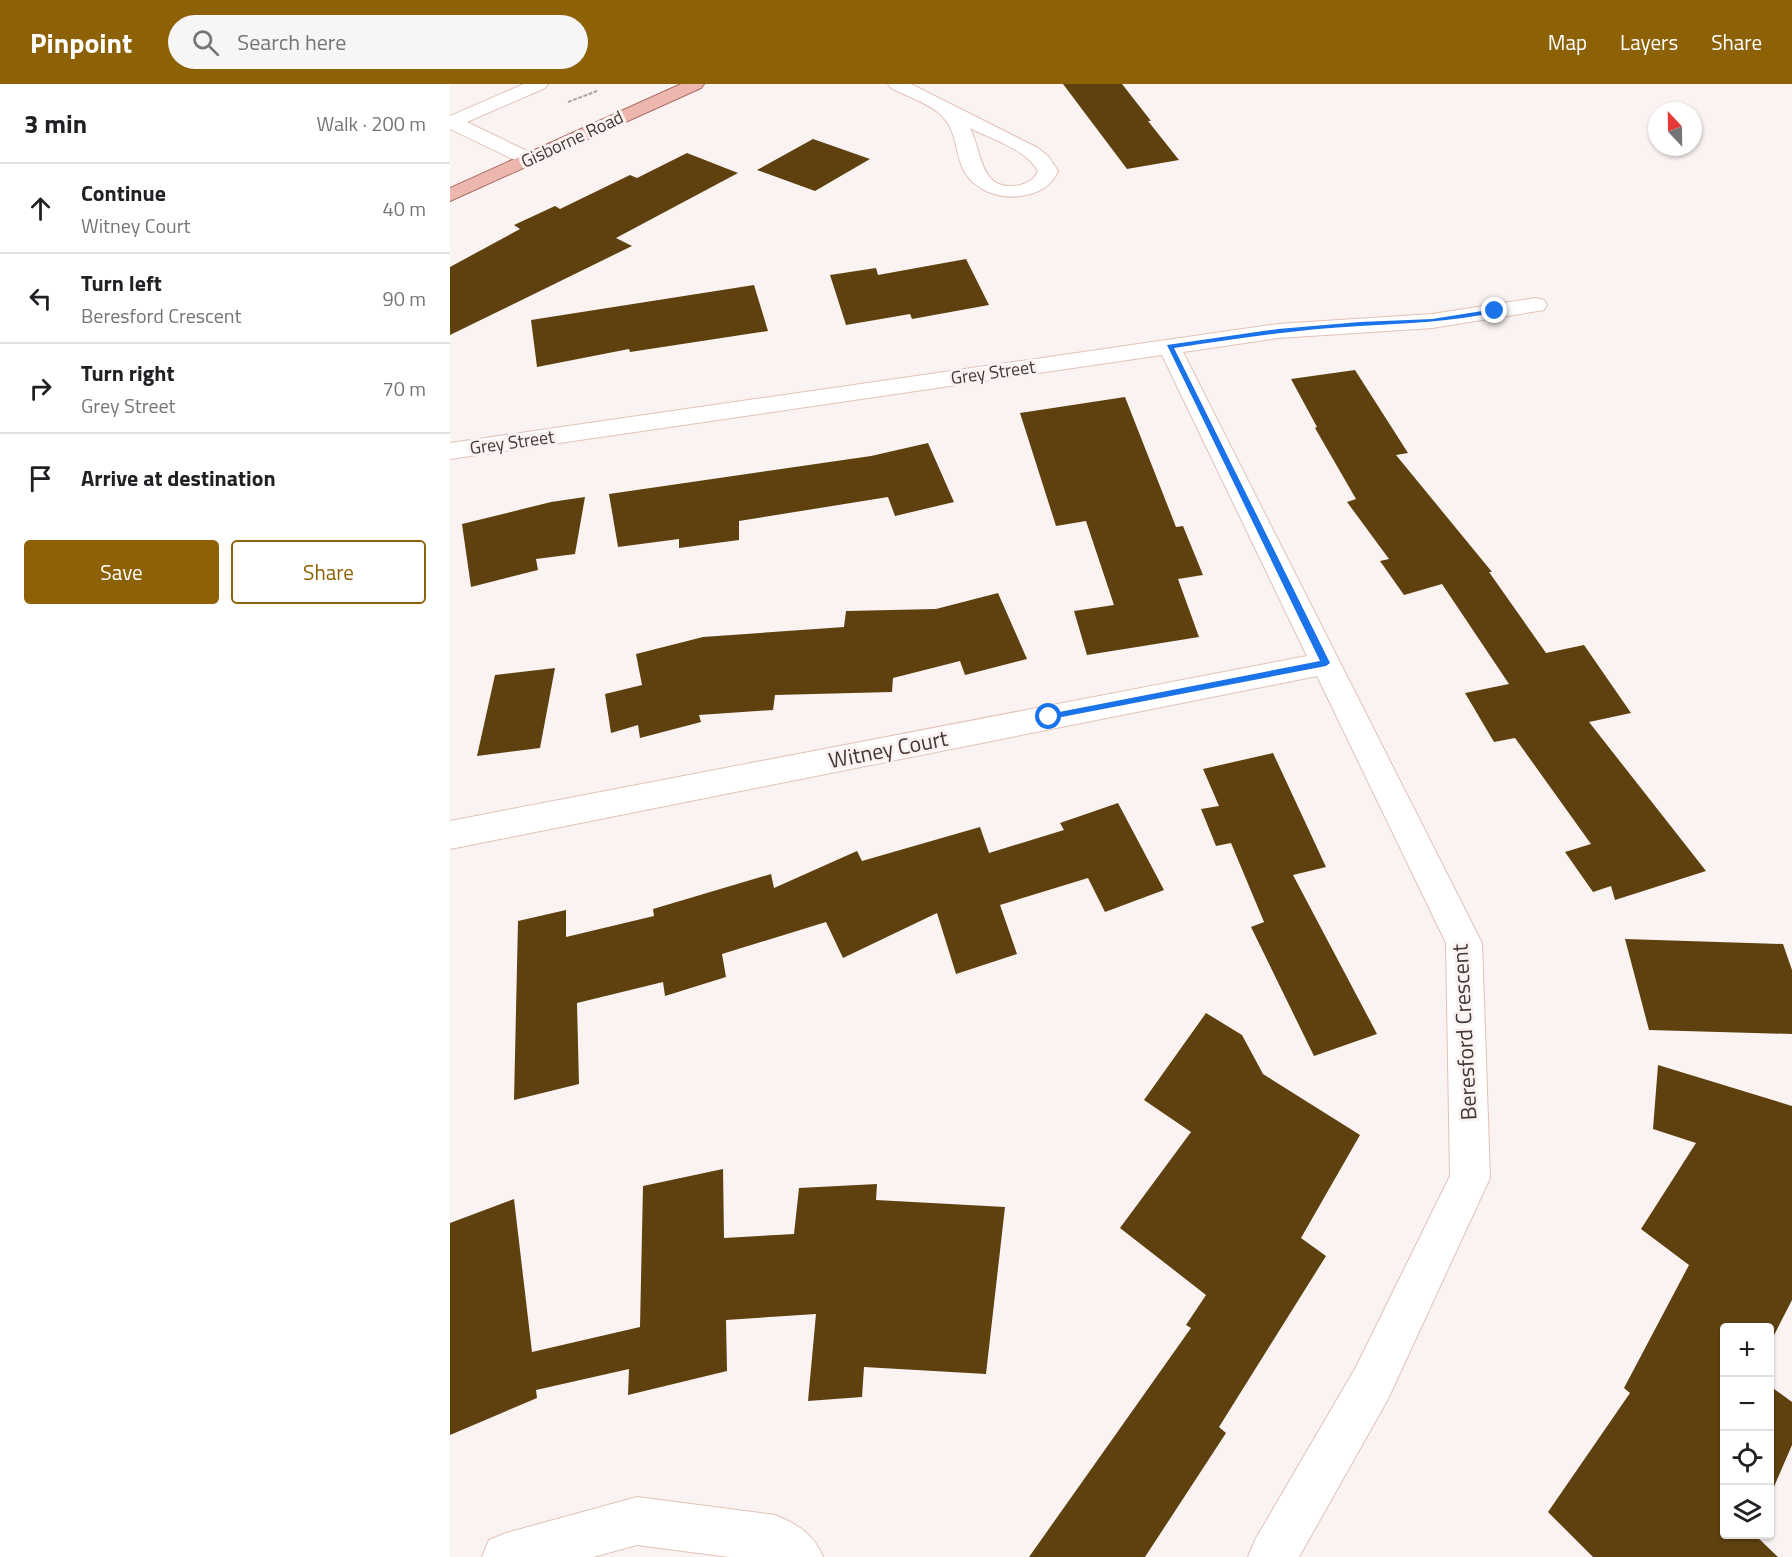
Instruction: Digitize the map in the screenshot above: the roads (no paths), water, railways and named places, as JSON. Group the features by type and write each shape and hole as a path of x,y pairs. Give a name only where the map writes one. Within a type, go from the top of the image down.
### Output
{"main road":[{"name":"Gisborne Road","path":"450,195 695,84"}],"street":[{"path":"451,122 539,84"},
{"path":"897,84 1030,152 1042,161 1048,171 1045,180 1035,187 1020,191 988,186 978,177 972,166 964,134 948,112"},
{"path":"451,122 528,159"},
{"name":"Grey Street","path":"450,451 1278,331 1432,321 1536,305"},
{"name":"Beresford Crescent","path":"1169,346 1464,943 1470,1178 1372,1383 1272,1557"},
{"name":"Witney Court","path":"450,835 1326,663"},
{"path":"506,1557 638,1521 775,1539 799,1557"}]}
